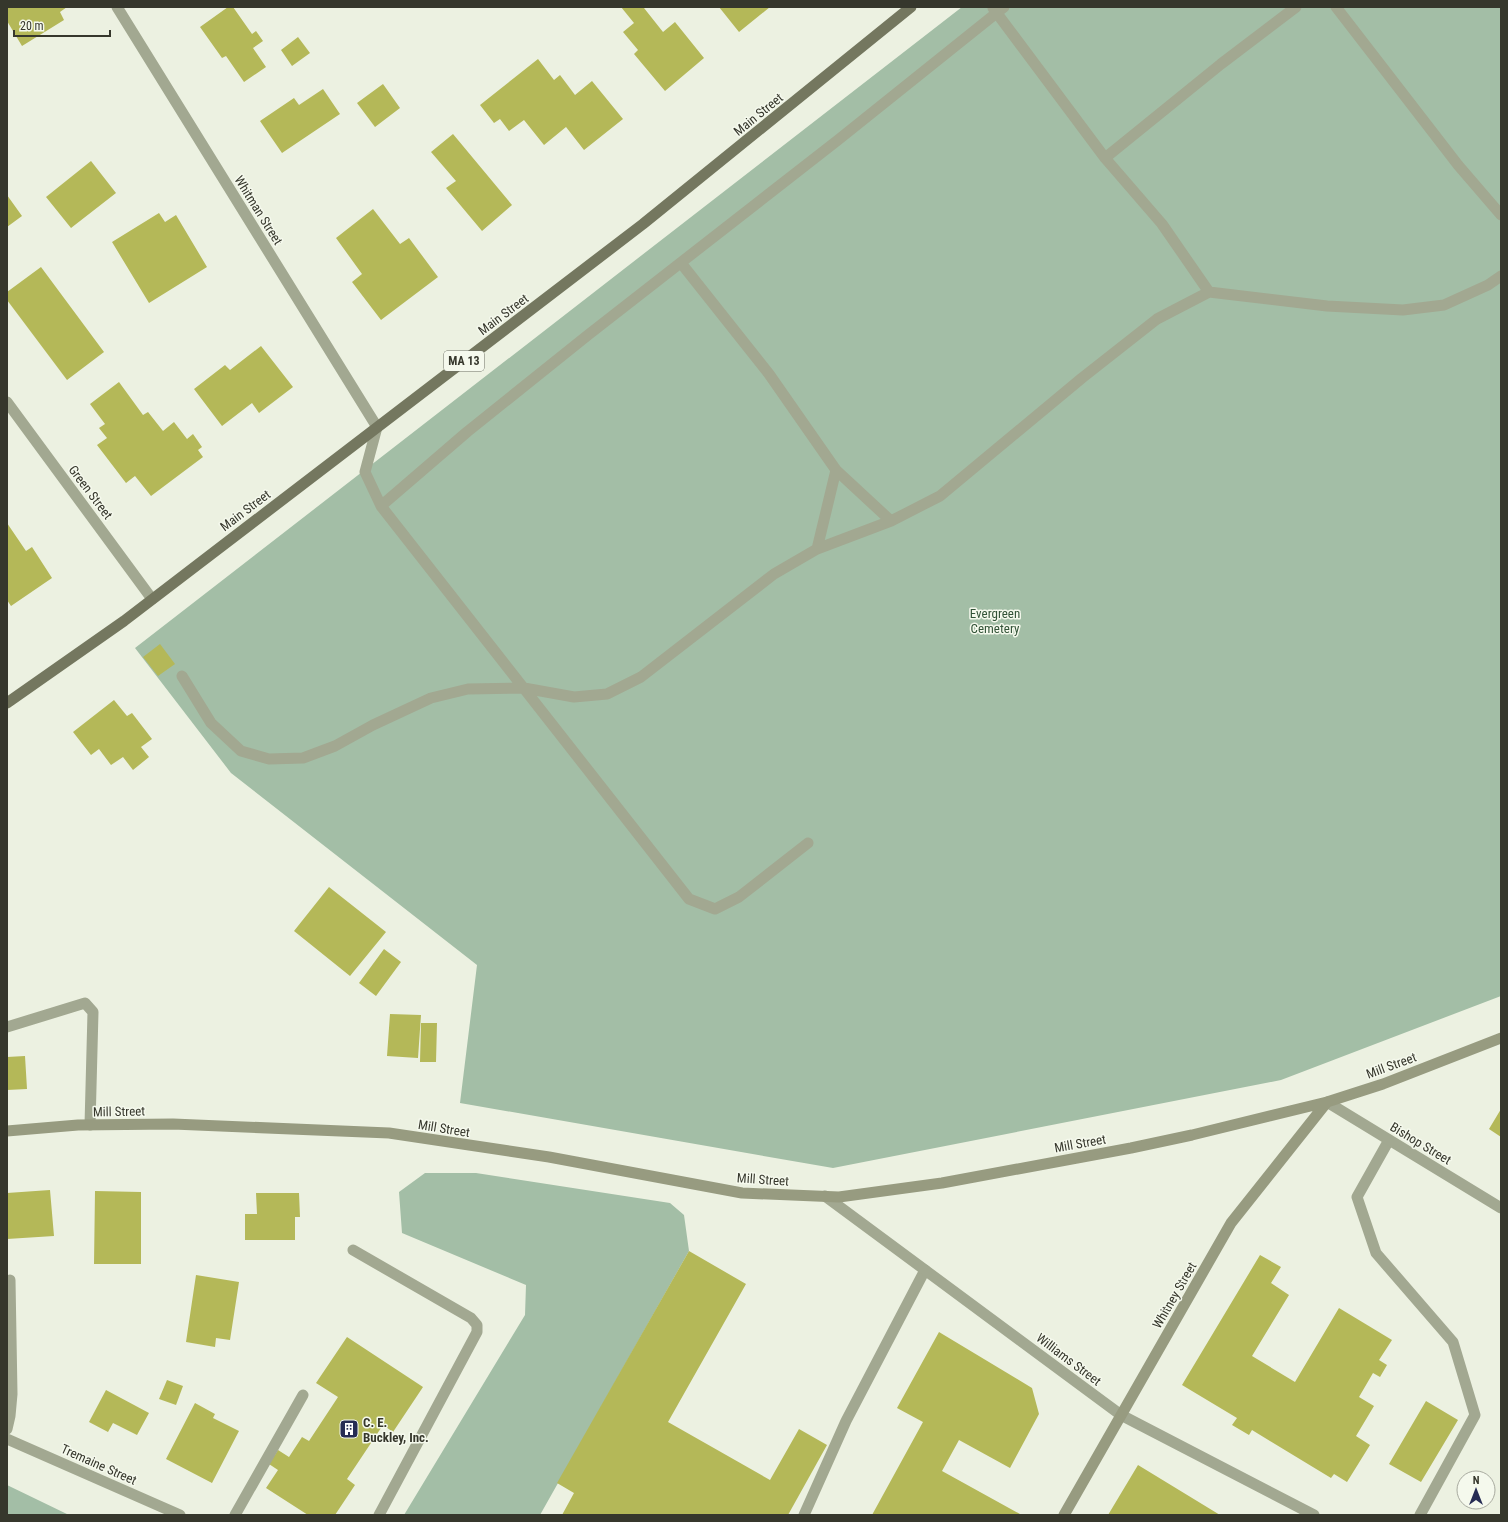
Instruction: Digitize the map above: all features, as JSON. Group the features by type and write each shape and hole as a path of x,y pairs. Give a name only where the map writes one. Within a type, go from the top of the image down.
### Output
{"main road":[{"name":"Main Street","path":"7,703 152,599 643,224 911,7"},
{"name":"Mill Street","path":"7,1131 90,1125 173,1124 389,1133 548,1157 742,1193 839,1197 942,1183 1104,1154 1192,1135 1327,1102 1383,1084 1501,1038"},
{"name":"Whitney Street","path":"1064,1515 1232,1223 1327,1102"}],"street":[{"name":"Whitman Street","path":"117,7 377,427"},
{"path":"1105,158 1221,64 1296,7"},
{"path":"1336,7 1458,165 1501,215"},
{"path":"381,506 467,432 838,140 998,9 1105,158 1162,224 1209,292"},
{"path":"681,263 769,374 836,470 891,521"},
{"path":"182,676 211,723 241,751 269,760 303,758 335,746 374,725 431,698 468,689 524,688 574,697 607,694 641,677 774,574 817,549 891,521 940,496 1082,378 1158,319 1209,292 1327,306 1403,310 1444,305 1488,285 1501,276"},
{"name":"Green Street","path":"7,402 152,599"},
{"path":"377,427 365,472 381,506 689,899 715,910 739,897 808,843"},
{"path":"817,549 836,470"},
{"path":"7,1027 85,1002 93,1012 90,1125"},
{"name":"Bishop Street","path":"1327,1102 1501,1208"},
{"path":"1389,1140 1357,1197 1376,1252 1453,1342 1475,1415 1420,1515"},
{"name":"Williams Street","path":"826,1196 1121,1415 1314,1515"},
{"path":"353,1250 471,1318 477,1325 477,1332 379,1515"},
{"path":"804,1515 846,1421 925,1270"},
{"path":"7,1428 11,1408 10,1280"},
{"path":"235,1515 304,1395"},
{"name":"Tremaine Street","path":"7,1439 180,1515"}],"green space":[{"name":"Evergreen Cemetery","path":"962,7 1501,7 1501,996 1281,1080 833,1168 460,1103 477,965 231,773 135,648"},
{"path":"425,1173 476,1173 670,1203 684,1215 689,1251 540,1515 404,1515 525,1315 526,1285 402,1233 399,1192"},
{"path":"7,1485 69,1515 7,1515"}],"building":[{"path":"7,7 67,7 60,12 64,20 22,46 7,21"},
{"path":"228,7 233,7 252,34 256,31 263,41 253,48 266,67 244,82 226,56 222,58 200,27"},
{"path":"621,7 646,7 644,8 663,32 675,22 704,58 665,91 634,54 638,50 623,32 634,23"},
{"path":"719,7 770,7 739,32"},
{"path":"298,37 310,53 292,66 281,50"},
{"path":"538,59 554,80 560,75 575,95 592,81 623,119 584,150 566,127 544,145 524,120 509,131 500,119 494,123 480,105"},
{"path":"383,84 400,108 375,127 357,103"},
{"path":"323,89 340,114 282,153 260,121 294,98 299,105"},
{"path":"453,134 512,205 482,231 446,188 456,181 431,152"},
{"path":"91,161 116,193 71,228 46,197"},
{"path":"7,195 22,216 7,227"},
{"path":"373,209 400,244 409,238 438,277 381,320 352,282 362,274 336,238"},
{"path":"159,213 165,222 176,215 207,267 149,303 112,242"},
{"path":"41,267 104,352 67,380 7,300 7,292"},
{"path":"261,346 293,387 259,413 252,403 222,426 194,389 225,365 230,370"},
{"path":"119,382 143,415 148,412 163,431 174,422 187,439 193,434 202,447 198,450 203,457 151,496 135,476 126,483 97,445 107,438 99,428 105,424 90,404"},
{"path":"7,523 26,551 32,547 52,578 11,606 7,600"},
{"path":"160,644 175,664 158,676 143,657"},
{"path":"114,700 127,716 132,713 152,739 141,747 149,757 133,770 123,757 111,765 99,749 91,755 73,732"},
{"path":"329,887 386,932 350,976 294,931"},
{"path":"384,949 401,962 376,996 359,983"},
{"path":"390,1014 421,1015 418,1058 387,1056"},
{"path":"421,1023 437,1023 436,1062 420,1062"},
{"path":"25,1056 27,1089 7,1090 7,1057"},
{"path":"1501,1109 1501,1137 1489,1129"},
{"path":"50,1190 54,1236 7,1239 7,1193"},
{"path":"95,1191 141,1192 141,1264 94,1264"},
{"path":"256,1193 299,1193 300,1217 295,1217 295,1240 245,1240 245,1214 257,1214"},
{"path":"689,1251 746,1284 668,1422 770,1480 799,1429 827,1445 788,1515 562,1515 574,1493 557,1483"},
{"path":"1260,1255 1281,1267 1271,1283 1289,1295 1252,1356 1295,1382 1339,1308 1392,1340 1379,1360 1387,1365 1380,1377 1373,1373 1359,1397 1374,1406 1356,1436 1370,1445 1347,1482 1334,1474 1331,1478 1252,1430 1249,1435 1232,1425 1237,1418 1182,1385"},
{"path":"196,1275 239,1282 230,1340 216,1338 215,1347 186,1342"},
{"path":"939,1332 1032,1388 1039,1414 1010,1468 959,1440 942,1471 1020,1514 1019,1515 872,1515 923,1422 897,1408"},
{"name":"C. E. Buckley, Inc.","path":"347,1337 423,1387 393,1432 383,1425 347,1479 355,1485 335,1515 308,1515 266,1488 278,1470 269,1464 278,1450 289,1457 302,1437 309,1441 338,1397 316,1383"},
{"path":"167,1380 183,1386 176,1405 159,1399"},
{"path":"106,1390 149,1413 137,1435 113,1423 108,1432 89,1422"},
{"path":"1426,1401 1458,1420 1421,1482 1389,1464"},
{"path":"195,1403 215,1414 213,1418 239,1431 212,1483 166,1459"},
{"path":"1138,1465 1220,1515 1108,1515"}],"place":[{"name":"C. E. Buckley, Inc.","path":"349,1429"}]}
